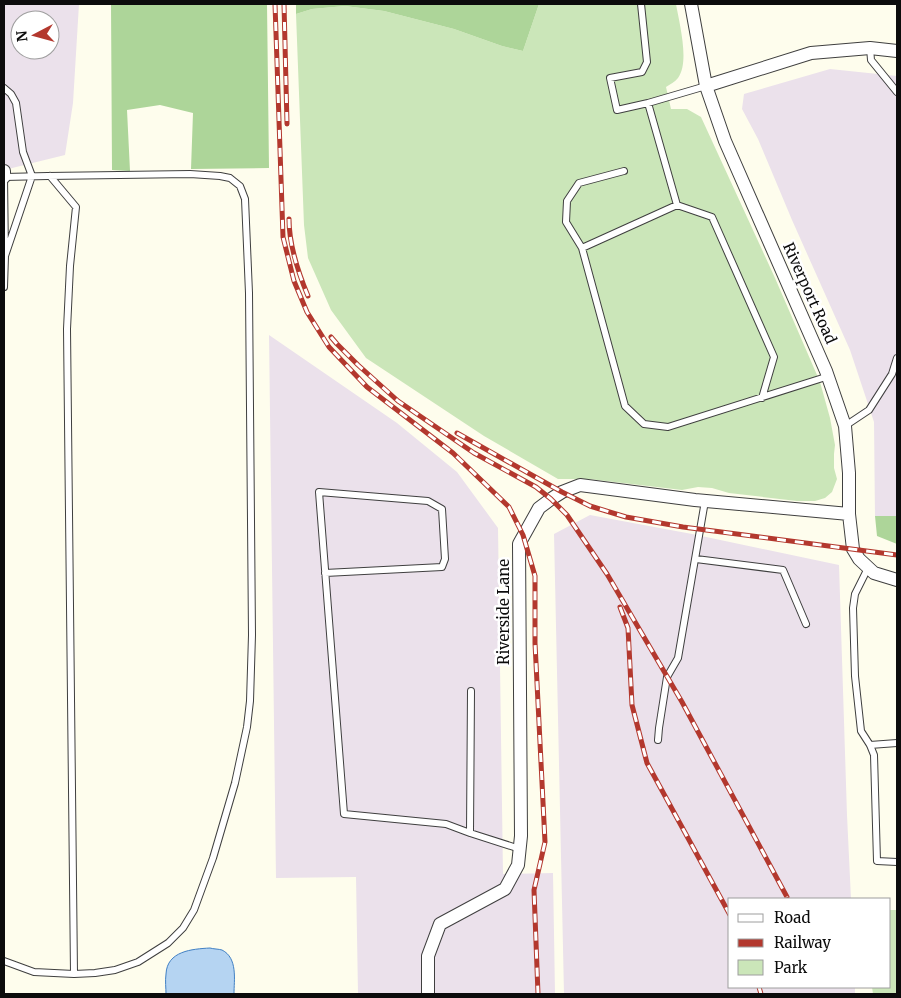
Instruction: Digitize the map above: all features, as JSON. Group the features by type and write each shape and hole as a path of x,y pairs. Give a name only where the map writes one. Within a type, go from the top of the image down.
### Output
{"street":[{"name":"Riverport Road","path":"691,4 706,86 725,141 828,376 845,426 849,474 848,514 853,549 859,559 874,573 897,580"},
{"path":"706,86 811,53 870,48 897,51"},
{"path":"4,171 4,177"},
{"name":"Riverside Lane","path":"428,994 428,956 440,924 505,889 518,865 521,827 519,544 538,508 562,492 580,485 705,501 848,514"}],"lane":[{"path":"641,4 647,62 642,72 610,78 617,110 706,86"},
{"path":"870,48 870,60 897,92"},
{"path":"4,88 11,94 16,103 23,152 32,176 5,256"},
{"path":"648,102 677,205"},
{"path":"624,171 579,183 566,201 566,222 582,248 626,406 644,424 668,427 828,376"},
{"path":"4,287 4,177 190,174 230,178 240,186 245,199 249,293 252,635 250,701 247,727 235,783 207,875 194,910 183,928 168,943 138,962 115,970 95,973 34,972 4,962"},
{"path":"50,176 76,207 70,266 67,329 74,974"},
{"path":"582,248 677,205 712,218 774,357 762,398"},
{"path":"845,426 870,410 892,374 897,358"},
{"path":"326,573 442,566 445,559 442,509 428,501 319,492 344,814 446,824 520,849"},
{"path":"658,740 667,677 678,658 705,501"},
{"path":"696,559 784,570 806,624"},
{"path":"868,568 855,594 853,608 855,676 862,731 874,755 877,861 897,862"},
{"path":"470,832 471,691"},
{"path":"870,745 897,743"}],"shaded area":[{"path":"4,4 79,4 73,103 65,155 4,170"},
{"path":"830,69 897,76 897,516 875,516 874,422 850,350 758,139 742,109 744,94"},
{"path":"269,335 397,423 457,472 498,528 503,874 553,873 555,994 358,994 356,877 276,878"},
{"path":"590,515 839,565 851,898 728,898 728,988 855,988 855,994 564,994 554,534"}],"green space":[{"path":"111,4 267,4 269,168 191,169 193,113 160,105 127,110 130,171 112,170"},
{"path":"296,4 539,4 523,51 502,46 454,29 384,11 345,6 312,9 296,14"},
{"path":"539,4 676,4 683,42 683,62 678,78 666,87 671,109 687,109 701,117 775,278 820,382 835,445 834,468 837,479 832,492 825,498 815,501 797,501 729,493 712,488 698,487 682,490 589,479 558,479 484,436 366,358 331,310 308,258 304,225 296,14 312,9 345,6 384,11 454,29 502,46 523,51"},
{"path":"875,516 897,516 897,544 877,536"},
{"path":"891,910 897,910 897,994 873,994 872,988 891,988"}],"water":[{"path":"210,948 222,950 231,958 234,970 234,994 166,994 167,966 171,960 188,951"}],"railway":[{"path":"275,4 283,237 294,281 307,312 329,347 367,387 453,453 509,507 523,535 535,576 535,643 545,842 534,890 538,994"},
{"path":"284,4 287,124"},
{"path":"289,219 295,258 308,296"},
{"path":"331,337 358,365 398,401 474,453 536,487 567,515 607,574 682,702 787,897"},
{"path":"457,433 590,506 626,517 683,527 897,555"},
{"path":"620,607 628,628 632,705 647,763 728,911"},
{"path":"759,988 761,994"}]}
